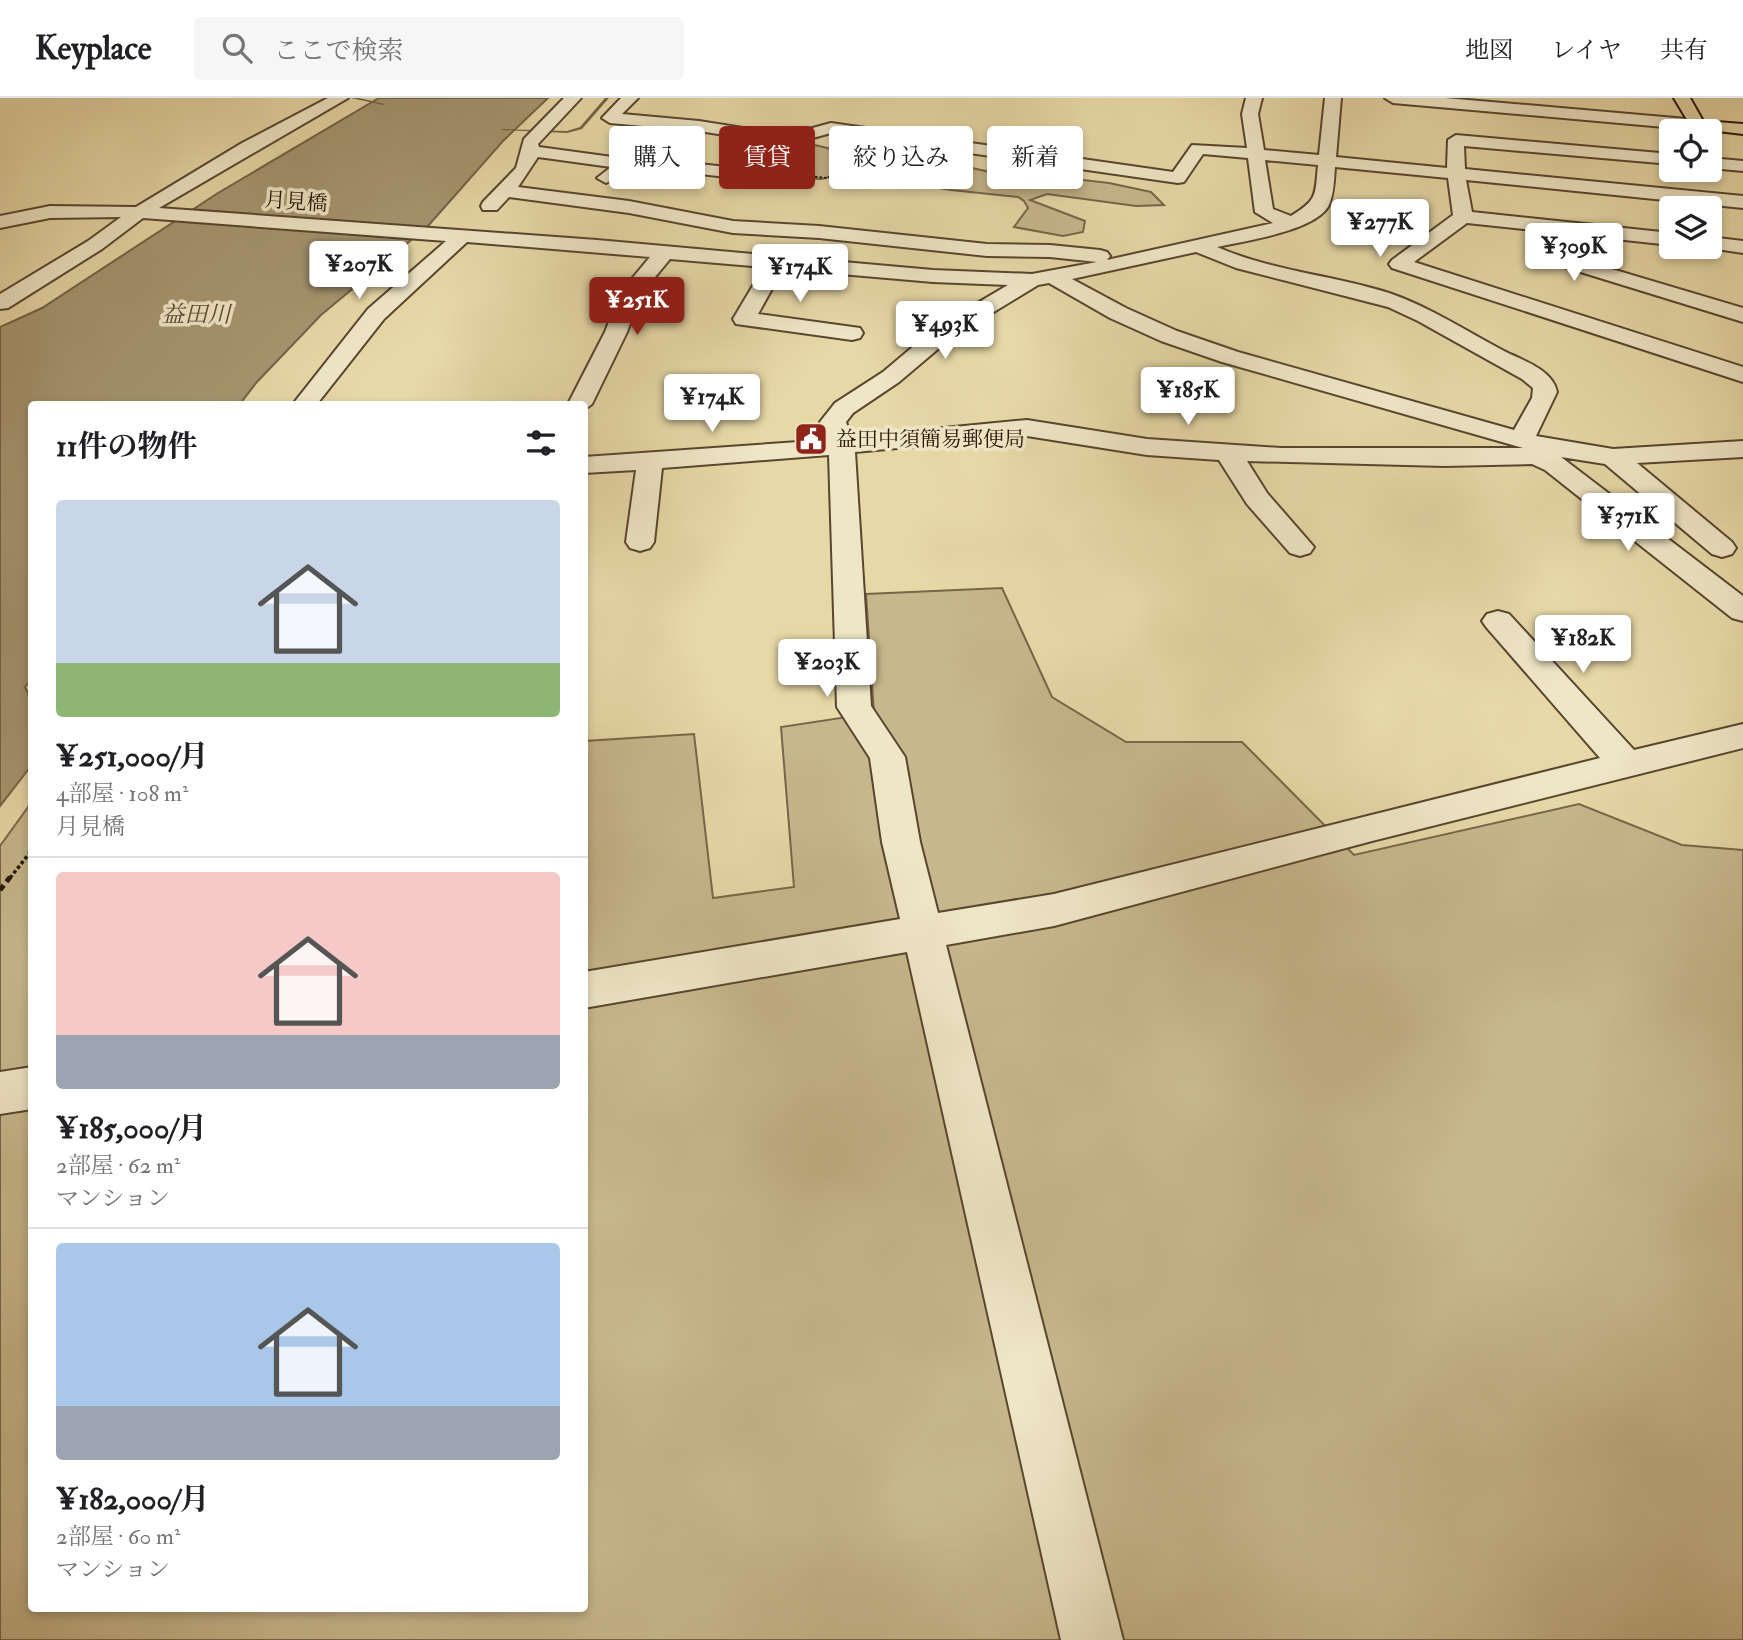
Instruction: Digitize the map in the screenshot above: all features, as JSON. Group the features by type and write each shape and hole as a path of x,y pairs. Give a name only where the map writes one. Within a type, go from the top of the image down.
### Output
{"main road":[{"path":"1682,98 1694,119"},
{"path":"1722,127 1743,129"}],"street":[{"path":"0,303 248,147 340,98"},
{"path":"307,401 376,314 504,191 529,162 533,151 530,143 573,98"},
{"path":"630,98 610,118 699,126 786,140 829,129"},
{"path":"1254,98 1250,114 1264,212 1292,224"},
{"path":"1092,1640 901,842 887,757 854,707 842,446 833,422 844,408 891,377 943,333 1042,279 1200,247 1292,224 1319,206 1324,193 1333,98"},
{"path":"1393,98 1562,124 1659,125"},
{"path":"1463,216 1456,175 1456,140 1562,124 1659,155"},
{"path":"973,147 1178,178 1198,149 1743,202"},
{"path":"533,151 609,161"},
{"path":"1722,164 1743,166"},
{"path":"588,202 609,177"},
{"path":"504,191 588,202 733,227 819,232 987,250 1088,254 1129,262"},
{"name":"月見橋","path":"0,222 50,212 106,211 597,246 933,276 1042,279"},
{"path":"597,246 614,233 663,215"},
{"path":"1659,238 1463,216 1399,264 1743,375"},
{"path":"1517,302 1605,232"},
{"path":"1722,244 1743,247"},
{"path":"1200,247 1232,259 1403,305 1442,322 1541,382 1546,390 1546,397 1534,414 1536,448 1736,599"},
{"path":"581,401 631,293 665,252"},
{"path":"777,262 744,319 852,333"},
{"path":"1568,262 1741,312"},
{"path":"1042,279 1169,336 1230,357 1536,448 1613,457 1743,449"},
{"path":"588,466 1027,428 1147,447 1228,453 1444,458 1536,448"},
{"path":"1228,453 1257,498 1300,547"},
{"path":"1613,457 1722,548"},
{"path":"640,542 650,462"},
{"path":"1499,621 1627,765"},
{"path":"588,989 1054,910 1372,827 1728,740 1743,769"},
{"path":"0,1093 28,1089"}],"path":[{"path":"0,890 28,855"}],"shaded area":[{"path":"815,145 829,148 829,177 815,179"},
{"path":"973,168 987,171 987,189 1083,189 1083,180 1151,192 1164,205 1136,206 1047,194 1030,200 1085,221 1083,232 1063,236 1014,227 1028,208 1018,197 945,189 973,189"},
{"path":"1002,588 1052,697 1126,742 1242,742 1354,855 1579,804 1682,845 1743,850 1743,1640 0,1640 0,846 28,807 28,1612 588,1612 588,741 694,734 713,898 794,887 781,727 874,713 866,594"}],"water":[{"name":"益田川","path":"379,98 548,98 503,141 428,226 321,315 242,401 28,401 28,683 25,687 28,693 28,770 0,806 0,327 42,308 218,193"}],"waterway":[{"path":"353,98 383,104"},
{"path":"503,130 567,132 581,128 607,98"}],"place":[{"name":"益田中須簡易郵便局","path":"811,439"}]}
